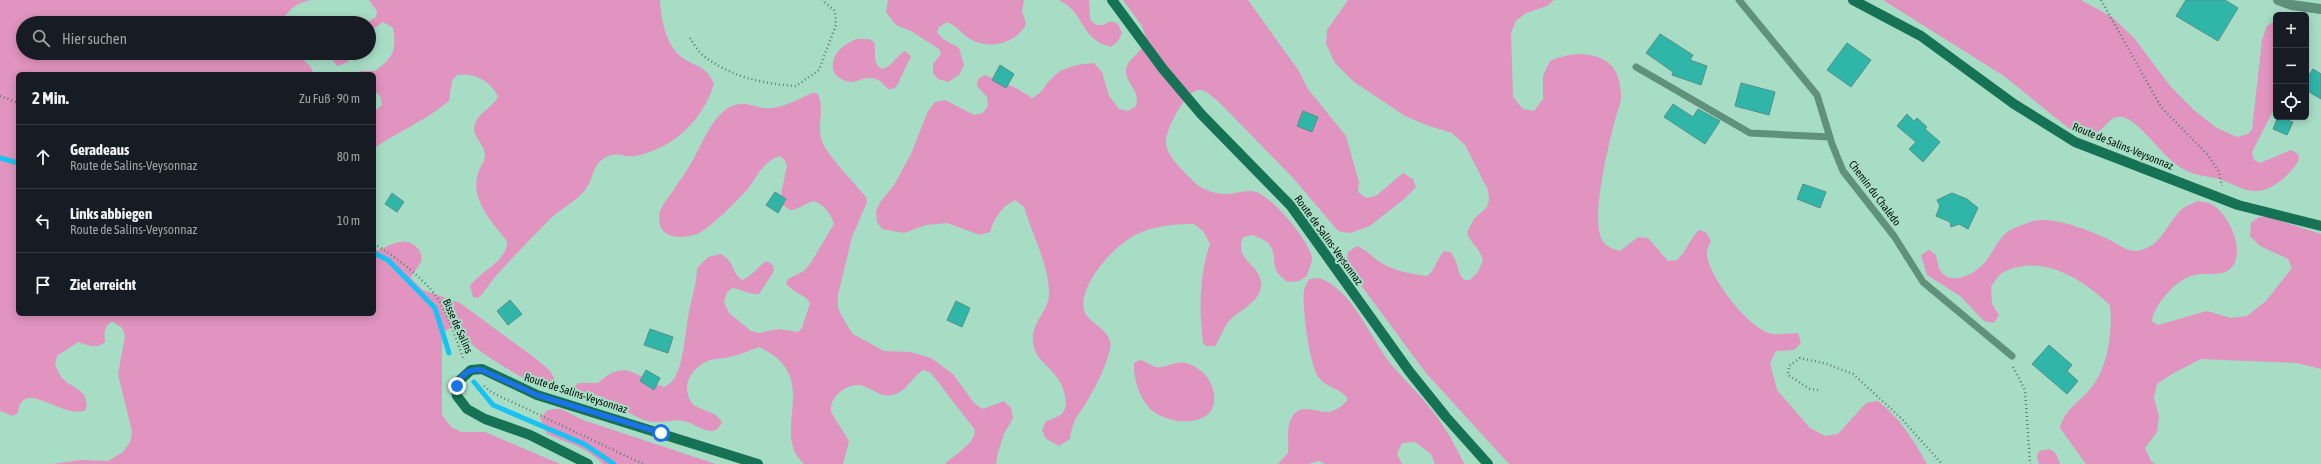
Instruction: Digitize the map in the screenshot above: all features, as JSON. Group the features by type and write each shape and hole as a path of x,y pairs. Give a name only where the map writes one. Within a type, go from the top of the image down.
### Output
{"street":[{"name":"Route de Salins-Veysonnaz","path":"1112,0 1163,69 1200,114 1291,206 1409,371 1446,417 1488,464"},
{"name":"Route de Salins-Veysonnaz","path":"1853,0 1921,36 2014,104 2075,142 2238,205 2321,226"},
{"path":"2278,0 2292,5 2321,9"},
{"name":"Route de Salins-Veysonnaz","path":"469,371 477,369 487,371 537,395 758,464"},
{"path":"469,371 459,381 456,391 458,400 467,409 485,419 530,435 588,464"}],"lane":[{"name":"Chemin du Chalèdo","path":"1739,0 1817,95 1830,137 1843,171 1894,236 1923,282 2012,356"},
{"path":"1636,67 1750,133 1830,137"}],"path":[{"path":"690,38 704,57 736,74 766,84 796,86 818,70 836,25 835,11 822,0"},
{"path":"2101,0 2161,107 2207,154 2215,165 2219,172 2222,198"},
{"path":"0,96 16,102"},
{"name":"Bisse de Salins","path":"376,245 397,258 420,279 442,305 469,371"},
{"path":"1818,390 1810,389 1788,375 1789,366 1800,358 1827,364 1853,374 1901,418 1942,464"},
{"path":"2011,365 2024,390 2030,464"},
{"path":"469,371 491,392 643,464"}],"shaded area":[{"path":"0,0 312,0 297,5 286,16 16,16 16,60 303,60 310,66 313,72 16,72 16,316 376,316 376,249 379,250 394,243 410,243 415,245 421,254 421,262 411,278 423,290 460,303 535,358 549,370 555,379 551,382 542,384 534,383 525,379 482,352 468,341 459,331 452,327 442,333 442,415 451,427 461,432 485,432 560,464 52,464 81,460 108,461 123,452 130,442 132,432 118,374 125,336 122,328 112,321 106,328 105,342 102,344 92,346 78,342 57,356 55,365 61,377 83,393 87,403 86,410 77,412 66,410 45,402 27,398 21,403 18,413 13,416 0,411"},
{"path":"369,0 660,0 663,24 673,48 684,59 702,68 714,84 709,97 694,121 674,140 649,152 635,156 612,155 599,162 588,186 581,194 573,202 550,219 529,240 478,298 473,297 470,286 503,254 507,241 489,218 479,201 476,183 485,153 475,134 475,124 479,116 498,97 487,82 475,76 463,74 457,75 452,81 449,101 432,114 376,147 376,110 382,105 380,95 376,93 376,72 359,72 375,71 390,58 394,48 393,28 383,22 376,27 377,11"},
{"path":"888,0 1024,0 1022,11 1026,24 1022,31 1010,40 995,44 979,43 972,40 955,26 947,22 939,27 937,32 943,39 959,48 964,65 959,75 948,82 938,79 933,73 933,64 941,54 939,49 911,31 896,25 886,12"},
{"path":"1059,0 1089,0 1090,19 1096,25 1103,25 1111,21 1118,24 1122,33 1118,41 1111,47 1093,38 1068,5"},
{"path":"1123,0 1248,0 1299,71 1308,89 1346,136 1359,182 1358,192 1366,198 1376,196 1403,173 1413,179 1416,187 1404,199 1370,226 1350,233 1338,231 1294,179 1218,101 1204,91 1198,90 1193,92 1182,104 1172,121 1169,130 1166,142 1172,157 1198,186 1216,193 1226,194 1253,191 1272,202 1298,231 1310,251 1312,260 1307,276 1299,281 1288,282 1277,272 1274,254 1268,243 1253,235 1243,237 1241,245 1242,252 1245,258 1258,273 1261,286 1260,292 1249,305 1230,320 1215,346 1206,346 1203,343 1201,293 1206,256 1210,244 1203,231 1194,224 1171,225 1149,229 1127,240 1099,267 1086,289 1084,310 1086,315 1109,337 1110,349 1107,361 1099,379 1075,420 1070,439 1059,446 1046,439 1042,430 1046,421 1057,417 1063,412 1066,403 1064,392 1058,379 1039,358 1034,348 1033,335 1037,323 1046,306 1049,294 1043,261 1024,207 1015,200 1010,203 999,213 990,232 980,235 947,223 926,225 904,233 882,229 877,222 876,211 881,201 894,185 911,154 928,111 935,102 945,100 974,115 983,113 988,106 987,97 977,86 978,79 985,75 1016,88 1032,98 1043,90 1055,75 1065,69 1076,65 1094,63 1102,72 1109,96 1119,109 1128,111 1136,106 1137,100 1135,91 1127,78 1126,69 1130,61 1141,49 1146,38 1142,26"},
{"path":"1348,0 1554,0 1547,6 1526,13 1516,21 1511,33 1513,97 1523,109 1534,111 1543,99 1543,76 1550,61 1562,57 1575,54 1594,56 1610,64 1616,72 1620,82 1621,97 1602,178 1598,209 1598,223 1600,235 1603,241 1613,249 1620,251 1638,237 1648,238 1668,261 1677,260 1699,230 1706,232 1711,241 1707,253 1709,265 1732,302 1753,323 1764,331 1773,334 1798,333 1801,343 1794,350 1776,351 1770,363 1777,390 1810,428 1825,436 1838,434 1866,403 1878,401 1900,422 1912,438 1927,464 1509,464 1426,373 1346,265 1348,252 1357,246 1391,268 1427,276 1430,274 1444,251 1450,252 1453,256 1459,273 1464,280 1470,280 1478,272 1483,260 1467,232 1474,219 1487,207 1489,200 1488,190 1465,145 1452,133 1426,125 1405,116 1354,82 1335,63 1326,44 1327,30"},
{"path":"1883,0 2081,0 2112,17 2134,38 2171,87 2195,111 2217,128 2237,137 2248,134 2252,130 2262,40 2267,26 2273,22 2273,111 2252,152 2254,160 2260,163 2291,150 2298,154 2299,160 2286,176 2268,189 2261,191 2250,191 2219,179 2192,173 2182,169 2171,160 2143,131 2123,117 2112,119 2092,134 2083,134 2072,131 2004,76"},
{"path":"856,39 869,39 874,42 875,60 882,69 889,66 905,51 911,56 897,86 893,89 888,89 876,79 866,78 848,82 837,76 833,66 836,54 845,45"},
{"path":"332,60 349,60 343,64 337,66"},
{"path":"812,93 817,93 820,98 820,135 825,147 835,162 866,197 867,202 852,237 838,295 838,308 853,334 884,351 910,352 931,358 953,374 974,403 983,409 1004,401 1011,408 1013,418 1004,434 996,464 945,464 972,440 975,430 931,373 923,370 905,388 892,395 884,395 867,387 858,385 847,388 837,395 831,405 831,411 849,441 843,464 804,464 794,451 791,436 793,389 789,373 778,359 759,347 727,358 708,361 697,368 689,378 687,390 692,403 698,408 711,412 722,422 718,428 713,431 704,430 683,421 659,422 644,420 604,398 587,394 577,395 573,391 574,387 578,383 598,383 616,371 624,370 638,374 664,387 672,382 678,372 683,354 688,315 696,283 697,268 708,257 721,254 726,257 738,277 742,280 766,261 773,265 774,271 759,294 752,294 732,288 727,292 724,302 729,313 751,331 759,333 778,329 798,332 802,328 810,303 805,297 791,289 786,283 788,279 804,271 810,264 834,224 827,210 814,201 793,210 790,210 783,205 781,194 787,166 784,159 780,156 769,162 761,170 747,190 716,221 697,234 678,237 667,234 662,230 660,225 659,214 664,203 691,164 711,127 723,112 739,104 763,108 782,106"},
{"path":"2197,201 2209,203 2223,214 2233,232 2236,241 2236,260 2232,267 2219,274 2199,274 2187,277 2181,281 2167,293 2157,307 2152,321 2158,325 2207,311 2231,318 2247,316 2266,301 2292,268 2288,259 2260,246 2250,236 2251,223 2259,217 2268,217 2321,234 2321,369 2297,363 2201,359 2172,374 2157,384 2154,398 2159,416 2157,432 2145,448 2151,461 2155,464 2086,464 2060,428 2065,415 2091,388 2102,370 2110,337 2110,305 2087,286 2074,278 2060,271 2031,265 2017,267 2002,273 1998,277 1991,287 1992,304 1999,315 1994,323 1984,321 1960,296 1927,275 1921,255 1929,250 1936,255 1939,268 1945,275 1951,278 1964,277 1982,266 2007,232 2036,220 2057,221 2079,227 2108,239 2128,250 2136,251 2154,244 2181,210"},
{"path":"1319,278 1331,284 1351,303 1390,363 1421,397 1440,421 1464,464 1435,464 1431,454 1415,442 1402,443 1397,454 1402,464 1325,464 1319,461 1308,464 1278,464 1288,453 1289,425 1296,412 1305,409 1330,412 1339,408 1348,399 1342,392 1326,384 1319,378 1315,371 1309,349 1305,322 1304,290 1309,279"},
{"path":"1140,360 1156,367 1164,367 1175,363 1184,363 1197,368 1207,377 1212,385 1214,401 1212,410 1206,416 1198,420 1189,421 1169,419 1153,411 1143,400 1135,378 1134,363"},
{"path":"561,409 583,420 716,464 603,464 583,449 547,434 540,418 547,411"},
{"path":"2050,449 2056,454 2060,464 2039,464 2037,458 2039,451"}],"building":[{"path":"2186,0 2225,0 2238,8 2218,41 2176,16"},
{"path":"1660,34 1693,55 1690,60 1707,66 1701,85 1672,75 1673,72 1646,53"},
{"path":"1847,43 1871,60 1851,87 1827,70"},
{"path":"1000,65 1014,74 1006,88 992,80"},
{"path":"2313,69 2321,74 2321,99 2309,92 2309,75"},
{"path":"1741,83 1775,92 1769,115 1735,106"},
{"path":"1673,104 1693,117 1698,109 1720,121 1705,144 1664,117"},
{"path":"1303,111 1318,117 1312,132 1297,126"},
{"path":"1907,114 1914,121 1917,118 1927,127 1925,129 1940,142 1923,162 1909,149 1916,142 1897,126"},
{"path":"2277,120 2287,120 2293,122 2287,135 2273,129"},
{"path":"1803,184 1826,192 1820,208 1797,199"},
{"path":"775,192 786,199 778,213 766,205"},
{"path":"392,193 404,202 397,212 385,204"},
{"path":"1952,193 1967,199 1978,208 1968,229 1959,224 1951,227 1950,222 1936,216 1940,206 1937,200"},
{"path":"510,300 522,314 508,325 497,311"},
{"path":"956,301 970,308 962,327 947,320"},
{"path":"650,329 673,337 668,353 644,345"},
{"path":"2049,345 2072,365 2067,371 2078,381 2067,394 2032,364"},
{"path":"646,370 660,378 654,390 640,381"}],"waterway":[{"path":"0,158 16,162"},
{"path":"376,254 388,260 435,308 449,353"},
{"path":"474,382 493,405 584,444 614,464"}],"route":[{"path":"457,386 462,377 471,370 477,369 487,371 537,395 661,433"}]}
